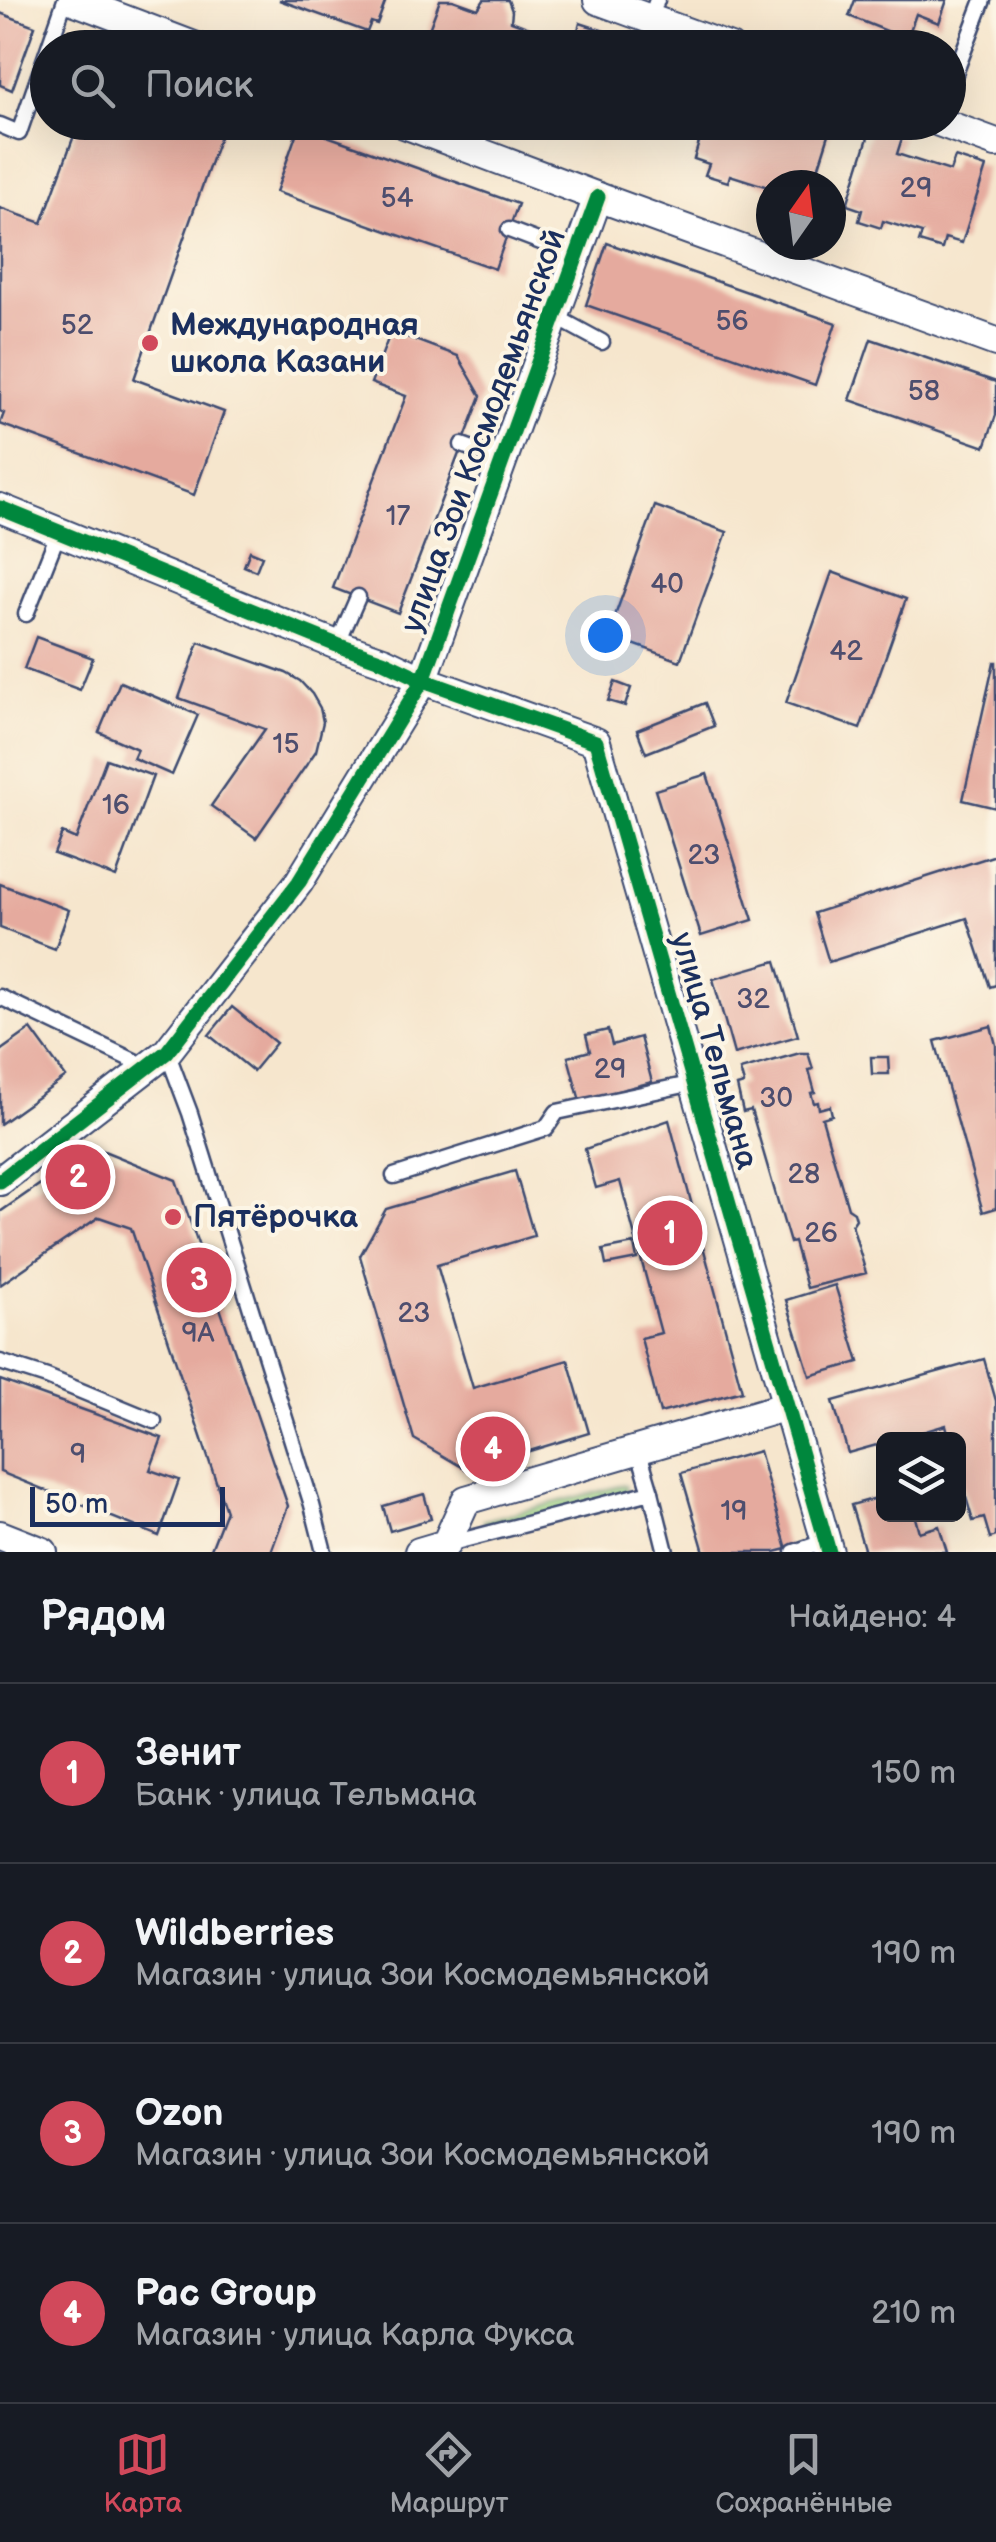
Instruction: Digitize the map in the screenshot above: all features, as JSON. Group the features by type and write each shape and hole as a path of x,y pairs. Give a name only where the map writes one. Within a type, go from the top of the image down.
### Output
{"street":[{"path":"74,0 152,30"},
{"path":"598,0 654,10 694,30"},
{"path":"966,132 996,143"},
{"path":"446,140 996,342"},
{"name":"улица Зои Космодемьянской","path":"0,1181 157,1060 298,882 424,680 598,198"},
{"path":"0,508 424,680"},
{"name":"улица Тельмана","path":"424,680 596,742 828,1547"},
{"path":"433,1548 466,1500 787,1406"},
{"path":"0,1535 44,1552"}],"lane":[{"path":"54,30 64,0"},
{"path":"966,45 983,0"},
{"path":"0,125 19,132 30,100"},
{"path":"509,230 577,256"},
{"path":"554,316 602,342"},
{"path":"462,445 503,460"},
{"path":"26,614 59,531"},
{"path":"338,645 358,597"},
{"path":"0,997 157,1060 202,1151 324,1552"},
{"path":"394,1176 546,1128 557,1112 694,1084"},
{"path":"0,1362 46,1376 154,1421"},
{"path":"638,1449 666,1552"},
{"path":"433,1548 651,1492"},
{"path":"794,1552 828,1547"}],"green space":[{"path":"625,1485 628,1494 487,1530 484,1521"}],"building":[{"path":"279,0 386,0 377,24 371,22 368,30"},
{"path":"440,0 478,9 484,0 508,0 511,21 535,30 429,30"},
{"path":"855,0 947,0 939,23 916,14 910,30 884,30 849,16"},
{"path":"0,13 35,26 30,30 12,90 0,85"},
{"path":"580,23 602,30 578,30"},
{"path":"72,140 219,140 134,379 224,412 194,495 0,424 4,413 0,411 0,208 42,223"},
{"path":"294,140 338,140 518,204 495,269 276,192"},
{"path":"700,140 827,140 818,170 756,170 756,183 730,175 728,182 705,175 709,164 694,159"},
{"path":"867,140 901,140 897,154 950,171 955,157 986,167 962,243 945,238 942,249 919,242 922,233 883,221 881,228 859,221 862,210 847,205"},
{"path":"607,243 836,323 815,385 586,305"},
{"path":"391,331 458,356 481,396 398,613 333,588 406,396 371,383"},
{"path":"871,339 996,382 996,415 985,447 850,400"},
{"path":"655,506 727,532 680,661 608,635"},
{"path":"250,551 262,556 256,571 244,566"},
{"path":"832,572 906,599 860,729 786,703"},
{"path":"36,637 93,658 80,690 24,669"},
{"path":"199,642 286,673 300,681 320,708 323,722 316,751 256,838 211,806 265,729 179,698"},
{"path":"996,662 996,808 963,800"},
{"path":"120,682 198,715 172,775 133,758 137,749 99,732"},
{"path":"615,682 631,688 625,706 608,701"},
{"path":"705,703 714,726 646,753 637,730"},
{"path":"106,759 153,776 116,877 54,854 62,833 76,839"},
{"path":"707,774 753,920 701,936 655,790"},
{"path":"996,855 996,985 990,987 967,918 829,962 814,913"},
{"path":"0,884 69,910 55,949 0,928"},
{"path":"776,961 798,1036 734,1054 713,979"},
{"path":"232,1007 276,1043 253,1071 209,1035"},
{"path":"991,1026 996,1045 996,1208 983,1212 935,1041"},
{"path":"31,1029 66,1077 0,1124 0,1051"},
{"path":"608,1030 612,1045 640,1037 652,1082 580,1101 568,1057 590,1051 586,1035"},
{"path":"808,1053 813,1069 809,1070 814,1103 818,1102 819,1109 830,1106 832,1115 822,1118 848,1208 856,1219 852,1225 866,1273 807,1288 751,1110 743,1112 737,1086 744,1084 740,1070"},
{"path":"871,1057 888,1057 889,1074 872,1074"},
{"path":"669,1120 742,1391 660,1413 641,1338 661,1333 620,1181 596,1188 585,1149"},
{"path":"94,1147 176,1180 288,1506 271,1552 210,1552 226,1511 131,1228 99,1217 0,1285 0,1212"},
{"path":"515,1171 534,1236 437,1265 473,1388 568,1360 589,1433 467,1470 414,1439 360,1256 386,1209"},
{"path":"634,1244 637,1259 606,1265 603,1250"},
{"path":"835,1285 859,1362 810,1376 786,1300"},
{"path":"984,1359 996,1401 996,1536 990,1538 984,1518 973,1521 966,1497 966,1432 948,1432 946,1425 922,1432 876,1432 876,1445 848,1453 833,1401"},
{"path":"0,1380 162,1438 150,1470 179,1480 159,1536 0,1472"},
{"path":"759,1451 787,1549 704,1552 681,1473"},
{"path":"424,1494 431,1519 390,1531 383,1506"},
{"path":"876,1498 876,1522 916,1522 919,1532 939,1526 947,1552 865,1552 851,1505"}],"cycle path":[{"path":"0,1181 167,1052 299,882 423,680 598,197"},
{"path":"0,508 423,680 596,742 829,1552"}],"place":[{"name":"Международная школа Казани","path":"150,343"},
{"name":"Wildberries","path":"78,1177"},
{"name":"Пятёрочка","path":"173,1217"},
{"name":"Зенит","path":"670,1233"},
{"name":"Ozon","path":"199,1280"},
{"name":"Pac Group","path":"493,1449"}]}
